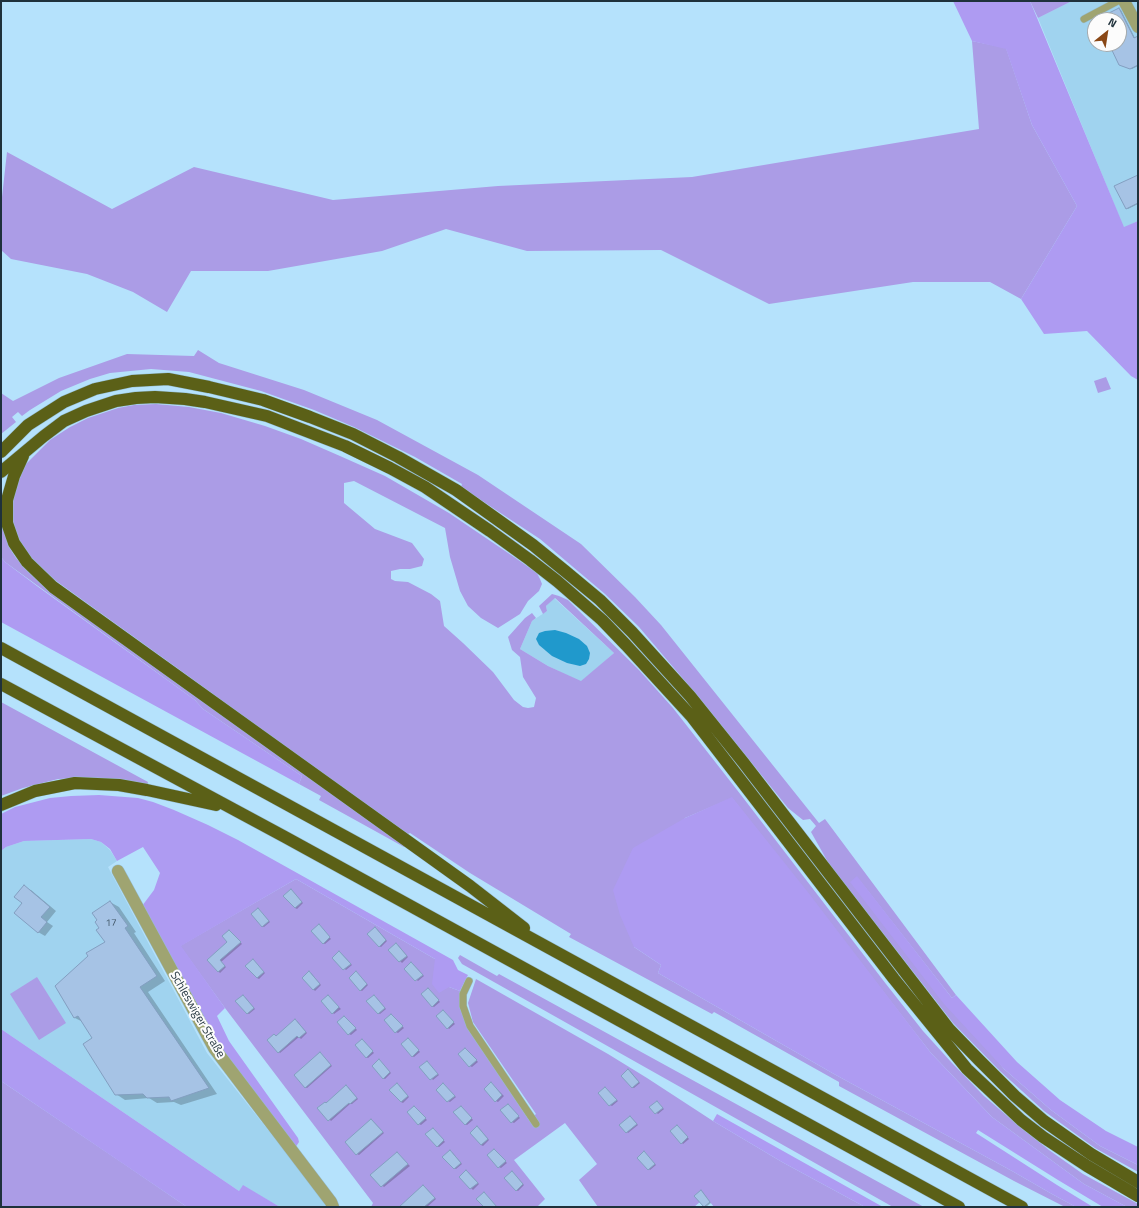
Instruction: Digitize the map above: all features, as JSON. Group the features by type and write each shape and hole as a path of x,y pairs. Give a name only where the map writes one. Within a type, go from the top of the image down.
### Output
{"highway":[{"path":"1,452 28,425 64,402 94,389 132,381 168,379 202,385 263,400 310,417 353,434 456,490 533,545 600,600 652,654 690,696 743,762 949,1029 979,1060 1015,1096 1044,1121 1091,1154 1138,1182"},
{"path":"1,472 64,421 101,405 116,401 155,397 185,399 222,405 267,416 346,446 425,487 502,539 557,581 602,620 626,644 692,717 894,979 967,1069 1021,1120 1043,1137 1087,1166 1138,1196"},
{"path":"26,452 14,476 6,500 7,523 14,543 27,562 53,587 470,886 552,950"},
{"path":"1,648 1022,1207"},
{"path":"1,684 959,1207"},
{"path":"1,805 35,791 75,783 119,785 231,809"}],"street":[{"path":"1124,1 1138,27"},
{"name":"Schleswiger Straße","path":"118,871 214,1048 331,1202 333,1207"}],"lane":[{"path":"1084,19 1118,1"},
{"path":"469,981 463,994 463,1006 470,1026 536,1124"}],"shaded area":[{"path":"953,1 1030,1 1124,227 1138,221 1138,380 1131,376 1087,331 1044,334 1021,299 1077,206 1032,125 1006,49 972,41"},
{"path":"1030,1 1072,1 1038,18"},
{"path":"1072,1 1138,1 1138,221 1124,228 1038,18"},
{"path":"972,41 1006,48 1032,125 1077,206 1021,299 990,282 913,282 769,304 661,250 527,251 446,229 382,251 268,271 191,271 167,312 133,292 87,274 11,259 1,250 1,206 7,152 112,209 194,167 333,200 498,186 692,177 979,129"},
{"path":"198,350 219,363 304,390 377,420 478,475 581,544 661,625 819,823 825,819 956,995 952,998 857,877 1004,1069 1051,1110 1100,1146 1138,1165 1138,1172 1095,1148 1044,1111 1000,1071 953,1023 829,864 811,832 816,826 810,819 803,820 788,808 696,694 639,627 605,594 540,539 461,487 462,484 415,457 354,427 314,410 261,391 189,372 151,369 110,373 90,379 61,391 22,416 18,412 12,417 16,422 1,434 1,393 13,401 59,378 127,354 194,356"},
{"path":"1106,377 1111,389 1098,393 1094,381"},
{"path":"156,404 189,407 221,413 265,426 301,439 340,456 385,476 449,513 537,573 542,584 539,591 528,601 520,614 498,628 481,618 468,606 460,591 450,557 445,528 354,481 344,483 344,503 375,529 412,543 424,559 422,566 391,571 391,579 395,581 408,582 431,594 440,601 444,626 493,672 514,700 523,707 534,707 536,698 523,677 520,657 512,650 508,637 525,618 532,613 536,618 532,621 520,649 548,666 581,681 614,653 555,598 546,606 547,611 543,614 539,606 552,594 568,600 639,670 673,708 886,984 923,1031 952,1063 984,1096 1049,1150 1083,1174 1138,1204 1138,1207 1127,1207 1084,1184 992,1117 931,1053 732,798 685,818 634,947 661,965 658,973 834,1074 1076,1207 1065,1207 1014,1181 839,1086 839,1082 714,1012 712,1014 569,937 571,934 470,873 410,833 408,834 45,573 31,560 19,542 11,522 11,507 17,481 25,465 50,440 70,427 88,418 118,408 134,405"},
{"path":"1,518 9,547 16,558 34,577 405,846 404,847 319,800 321,796 299,784 302,776 203,709 195,700 5,562 1,557"},
{"path":"1,557 5,562 37,586 195,700 203,709 302,776 299,784 1,622"},
{"path":"554,598 614,653 581,682 548,666 520,649 532,621 547,611 546,606"},
{"path":"1,702 148,782 147,785 118,779 58,779 23,788 1,796"},
{"path":"99,795 138,798 153,802 208,825 238,840 453,960 458,970 468,975 460,991 449,987 439,993 432,984 435,959 296,879 181,946 225,1008 217,1016 229,1041 298,1138 299,1142 295,1148 220,1050 142,906 154,890 160,873 143,847 117,861 110,849 101,842 91,839 24,841 6,847 1,851 1,814 15,807 50,798"},
{"path":"732,797 807,891 931,1053 992,1117 1084,1184 1127,1207 1103,1207 978,1130 976,1133 1093,1207 1076,1207 834,1074 658,973 661,965 634,947 620,915 613,890 633,848 685,818"},
{"path":"91,839 101,842 110,850 117,861 108,867 207,1053 329,1207 280,1207 243,1186 239,1191 1,1029 1,851 6,847 24,841"},
{"path":"857,876 952,998 956,995 1017,1062 1060,1100 1106,1131 1138,1147 1138,1165 1100,1146 1051,1110 1004,1069 944,1004 850,882"},
{"path":"296,879 435,959 449,987 460,991 460,1007 468,1026 529,1120 536,1114 473,1022 468,1003 476,979 608,1054 713,1121 782,1162 865,1207 714,1207 706,1197 694,1207 598,1207 579,1180 597,1164 565,1123 514,1160 545,1199 537,1207 371,1207 373,1203 225,1008 180,946"},
{"path":"460,955 497,976 499,974 924,1207 893,1207 462,964 458,958"},
{"path":"37,977 66,1023 39,1040 10,994"},
{"path":"1,1029 239,1191 243,1185 280,1207 187,1207 1,1081"},
{"path":"1,1081 124,1164 187,1207 1,1207"},
{"path":"717,1114 883,1207 865,1207 782,1162 713,1121"}],"water":[{"path":"555,630 579,639 587,646 590,653 586,664 580,666 567,663 552,656 539,645 536,639 539,633"}],"building":[{"path":"1119,8 1121,12 1111,12"},
{"path":"1127,24 1134,38 1138,36 1138,65 1130,69 1119,65 1113,52 1127,52"},
{"path":"1138,175 1138,203 1126,209 1114,186"},
{"path":"24,885 50,907 41,917 47,922 38,933 14,913 22,903 14,897"},
{"path":"291,889 302,902 295,908 283,896"},
{"path":"110,901 128,926 125,928 157,976 140,987 209,1088 171,1101 169,1097 147,1098 143,1094 115,1095 83,1044 92,1038 78,1016 74,1018 55,986 88,956 86,953 105,942 96,930 99,928 95,922 97,920 92,913"},
{"path":"258,908 269,921 262,927 251,914"},
{"path":"319,924 330,937 323,944 311,931"},
{"path":"375,927 386,940 379,947 367,934"},
{"path":"229,930 241,942 220,960 225,966 218,972 207,960 227,942 222,936"},
{"path":"396,943 407,956 399,962 388,950"},
{"path":"339,951 351,964 343,970 332,958"},
{"path":"253,959 264,972 257,978 245,966"},
{"path":"411,962 423,975 415,981 404,969"},
{"path":"309,971 320,984 313,990 302,978"},
{"path":"356,971 367,984 360,991 349,978"},
{"path":"428,988 439,1000 432,1007 421,994"},
{"path":"243,995 254,1008 247,1014 235,1001"},
{"path":"328,995 339,1007 332,1014 321,1001"},
{"path":"374,995 385,1008 378,1014 366,1001"},
{"path":"443,1010 454,1022 447,1029 436,1016"},
{"path":"391,1014 403,1026 395,1033 384,1020"},
{"path":"344,1016 356,1028 348,1035 337,1022"},
{"path":"295,1019 306,1032 299,1038 297,1036 278,1053 267,1040 274,1034 276,1036"},
{"path":"408,1038 419,1050 412,1057 401,1044"},
{"path":"362,1039 373,1051 366,1058 355,1045"},
{"path":"465,1048 477,1060 469,1067 458,1054"},
{"path":"320,1052 331,1065 305,1088 294,1075"},
{"path":"379,1059 390,1072 383,1079 372,1066"},
{"path":"427,1061 438,1074 430,1080 419,1067"},
{"path":"628,1069 639,1082 632,1088 621,1076"},
{"path":"491,1082 502,1095 495,1102 484,1089"},
{"path":"397,1083 408,1096 401,1102 389,1090"},
{"path":"443,1083 455,1096 447,1102 436,1090"},
{"path":"346,1085 357,1098 328,1121 317,1108 325,1102 326,1103"},
{"path":"605,1087 617,1100 609,1106 598,1093"},
{"path":"657,1101 663,1108 655,1114 649,1107"},
{"path":"508,1104 519,1116 511,1123 500,1110"},
{"path":"414,1106 426,1118 418,1125 407,1112"},
{"path":"461,1106 472,1118 465,1125 453,1112"},
{"path":"630,1116 637,1124 626,1133 619,1125"},
{"path":"371,1119 383,1132 356,1155 345,1142"},
{"path":"677,1125 688,1137 681,1144 670,1131"},
{"path":"477,1126 488,1139 481,1145 470,1133"},
{"path":"433,1128 444,1140 437,1147 425,1134"},
{"path":"494,1149 506,1161 498,1168 487,1155"},
{"path":"450,1150 461,1163 454,1169 442,1157"},
{"path":"644,1151 655,1164 648,1170 637,1158"},
{"path":"397,1152 408,1164 381,1187 370,1175"},
{"path":"466,1170 478,1183 470,1189 459,1177"},
{"path":"512,1171 523,1184 516,1191 504,1178"},
{"path":"423,1185 435,1198 424,1207 399,1207"},
{"path":"701,1190 710,1202 704,1207 694,1196"},
{"path":"484,1192 497,1207 484,1207 476,1199"}]}
